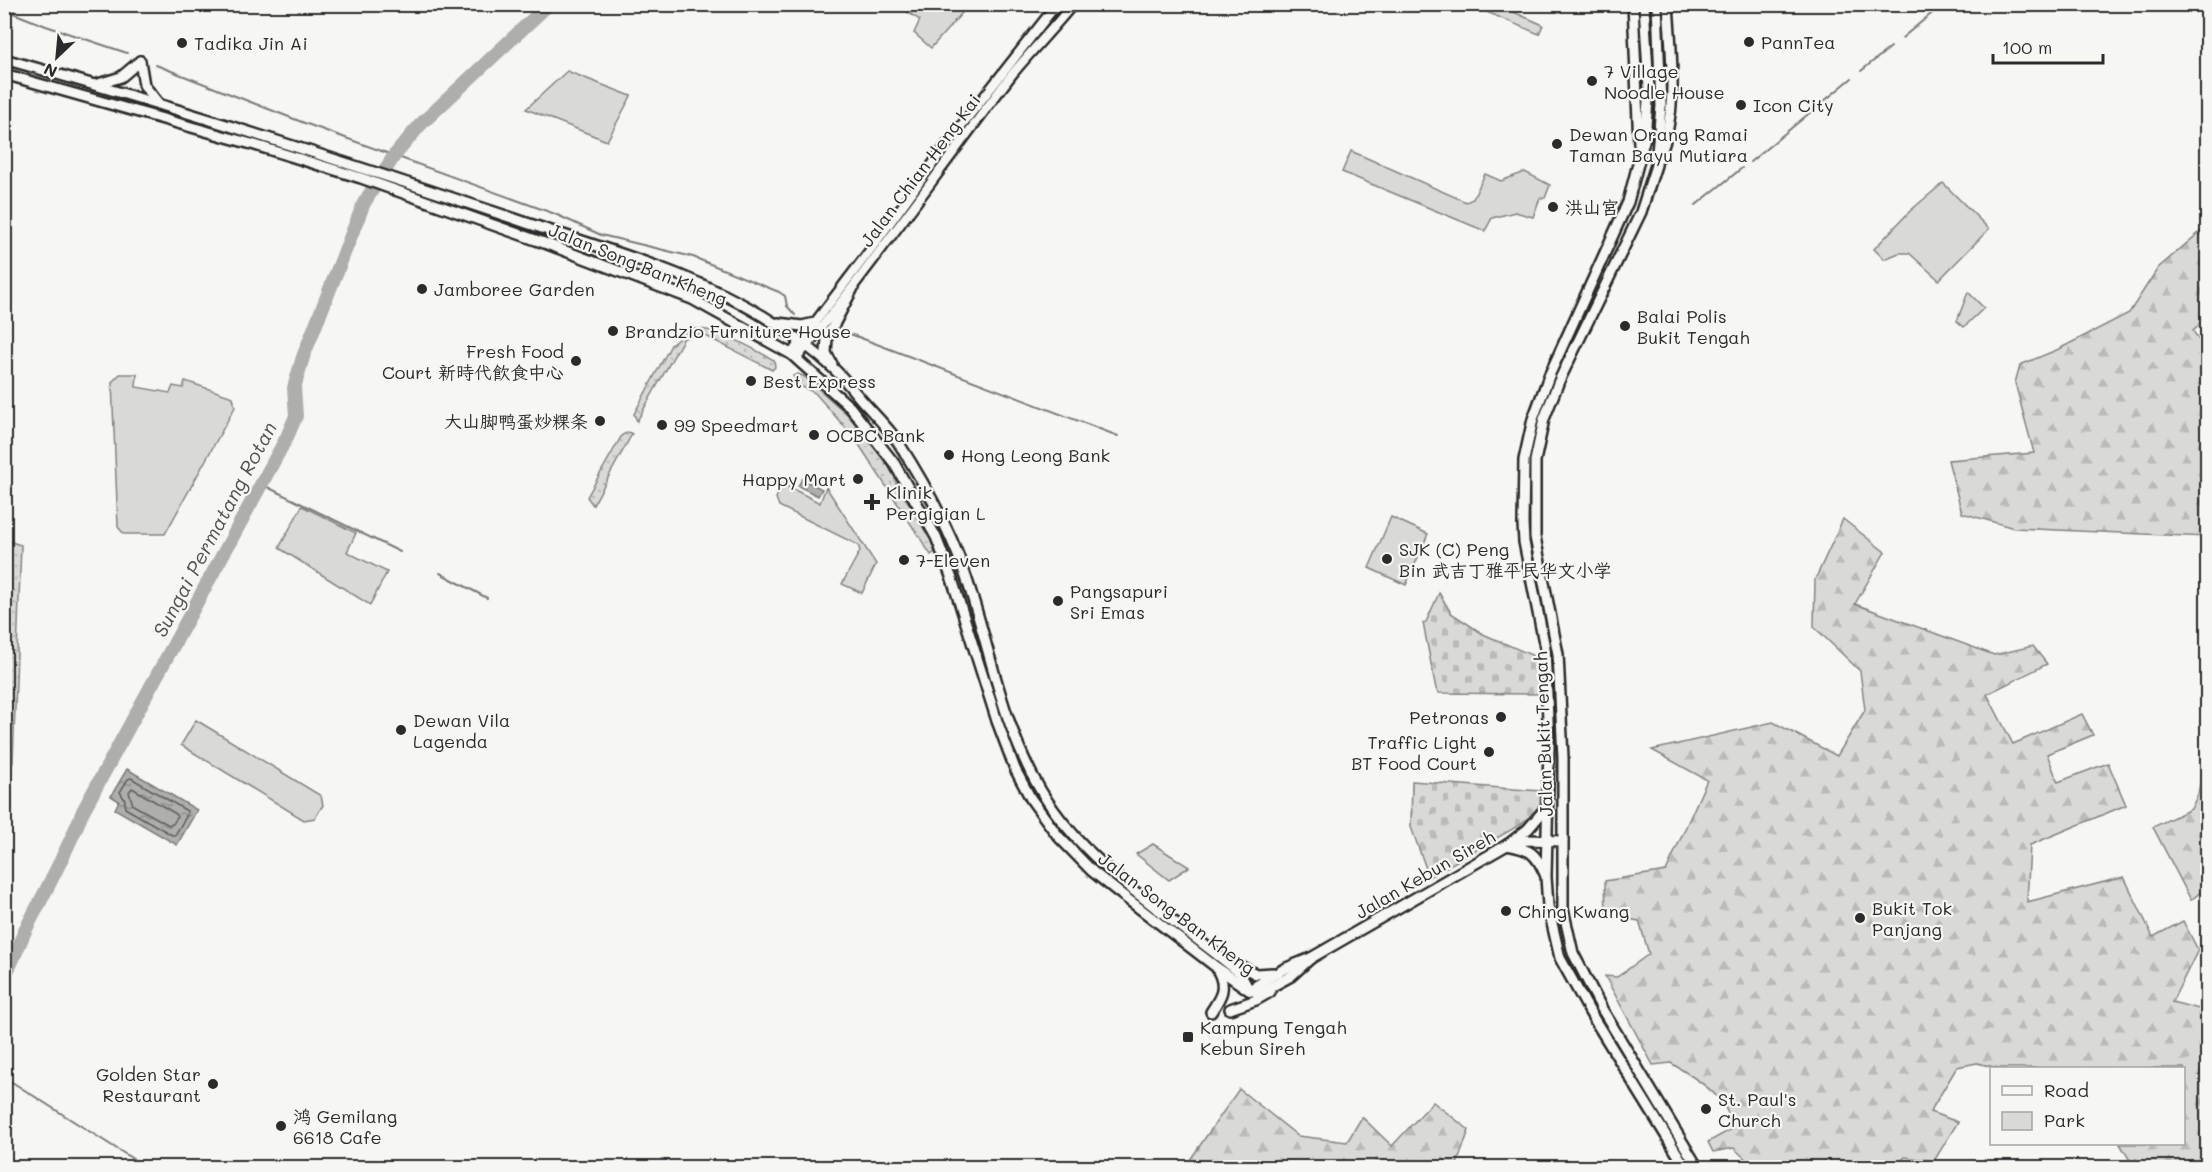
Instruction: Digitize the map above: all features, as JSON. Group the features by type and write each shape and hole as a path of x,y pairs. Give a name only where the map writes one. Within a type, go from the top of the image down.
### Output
{"main road":[{"name":"Jalan Chian Heng Kai","path":"804,344 814,323 950,140 1057,4"},
{"name":"Jalan Chian Heng Kai","path":"794,356 853,288 1011,76 1073,4"},
{"path":"1633,4 1640,156"},
{"path":"1656,165 1664,145 1671,114 1668,4"},
{"name":"Jalan Bukit Tengah","path":"1644,7 1648,89 1645,137 1628,202 1537,408 1524,460 1524,542 1545,648 1549,744 1546,877 1548,906 1560,958 1591,1014 1686,1167"},
{"name":"Jalan Bukit Tengah","path":"1657,7 1661,106 1656,165 1641,212 1558,383 1544,419 1535,461 1534,537 1557,646 1562,697 1563,909 1573,952 1608,1018 1698,1167"},
{"name":"Jalan Song Ban Kheng","path":"4,59 159,104 364,168 682,276 712,288 772,322 804,344 834,368 894,437 928,492 952,538 966,577 997,686 1023,758 1042,793 1068,829 1101,862 1240,973 1249,990"},
{"path":"95,85 121,77 140,61 144,85 159,104"},
{"name":"Jalan Song Ban Kheng","path":"4,74 255,145 361,178 547,244 692,299 794,356 850,407 894,463 936,537 952,579 997,721 1015,769 1031,799 1058,836 1092,871 1249,990"},
{"path":"834,368 826,353 827,338 853,288"},
{"path":"772,322 795,326 814,323"},
{"path":"1507,845 1528,829 1547,807"},
{"name":"Jalan Kebun Sireh","path":"1249,990 1262,992 1311,958 1507,845 1527,840 1563,841"},
{"path":"1507,845 1522,848 1535,855 1546,877"},
{"path":"1217,954 1256,974 1288,972"},
{"path":"1211,1012 1223,992 1222,979 1216,967"},
{"path":"1230,1009 1256,1000 1288,972"}],"green space":[{"path":"896,5 969,5 931,48 914,33 920,20"},
{"path":"1470,5 1498,5 1543,25 1539,34"},
{"path":"567,71 631,96 607,141 526,109"},
{"path":"1351,151 1466,202 1473,199 1485,174 1501,181 1525,172 1550,185 1545,198 1540,198 1533,217 1515,212 1492,218 1485,231 1342,172"},
{"path":"1943,183 1989,229 1939,280 1909,253 1899,253 1884,259 1874,249 1910,211"},
{"path":"2207,226 2207,319 2193,331 2207,352 2207,537 2014,528 1962,513 1948,460 2034,453 2015,383 2020,365 2059,349 2129,313 2158,268"},
{"path":"1968,292 1984,308 1964,327 1957,321"},
{"path":"690,329 712,331 734,339 774,360 775,367 772,370 702,334 684,338 637,421 634,414 671,345"},
{"path":"120,374 137,374 136,387 170,393 173,386 183,388 185,381 233,397 235,407 165,534 124,534 118,527 112,382"},
{"path":"798,374 805,377 847,414 874,445 894,474 897,488 929,529 935,552 931,555 856,440 815,393 798,385 793,376"},
{"path":"629,432 632,434 593,505 587,497 622,435"},
{"path":"783,484 820,503 826,487 876,564 862,593 842,584 860,551 858,545 779,506 776,498"},
{"path":"302,506 356,533 347,552 387,572 370,605 279,548"},
{"path":"1391,517 1428,534 1406,585 1369,568"},
{"path":"1843,519 1885,552 1855,604 1994,655 2033,646 2047,664 1987,694 2013,744 2082,714 2093,735 2047,754 2058,782 2108,763 2126,805 2030,845 2027,902 2124,877 2153,937 2183,921 2198,950 2172,1002 2207,1011 2207,1167 2204,1167 2199,1160 2178,1167 2134,1167 2121,1145 2185,1145 2185,1067 1995,1067 1977,1063 1957,1067 1930,1112 1958,1122 1934,1161 1905,1157 1895,1167 1755,1168 1734,1148 1713,1152 1708,1142 1732,1129 1730,1117 1718,1098 1700,1082 1671,1063 1653,1065 1605,976 1617,977 1649,954 1639,921 1606,915 1605,881 1666,871 1707,780 1652,750 1773,722 1837,756 1865,710 1860,671 1814,627 1815,580"},
{"path":"5,540 21,545 13,762 5,783"},
{"path":"1439,593 1451,613 1483,634 1536,657 1543,677 1543,694 1439,693 1436,689 1423,623 1426,622"},
{"path":"196,720 321,796 323,805 315,818 304,820 181,745"},
{"path":"2207,751 2207,887 2191,900 2153,827 2191,809 2198,794"},
{"path":"1412,781 1541,791 1540,805 1523,823 1429,877 1411,827"},
{"path":"1153,844 1189,867 1169,880 1136,854"},
{"path":"1239,1089 1298,1136 1347,1142 1362,1117 1392,1146 1433,1102 1469,1130 1456,1167 1185,1167"}],"water":[{"path":"802,479 822,489 818,496 798,486"},
{"path":"5,545 9,546 6,655 4,655"},
{"path":"127,769 197,810 177,845 115,809 119,801 111,796"}],"waterway":[{"path":"16,4 13,13 127,53"},
{"name":"Sungai Permatang Rotan","path":"4,976 83,811 287,437 296,416 294,388 303,357 364,203 394,156 420,125 549,4"},
{"path":"1902,38 1943,4"},
{"path":"1861,71 1891,47"},
{"path":"156,65 307,124 555,214 601,235 693,257 779,292 785,296 787,306 795,315"},
{"path":"1750,162 1852,78"},
{"path":"1696,205 1742,168"},
{"path":"838,331 1118,436"},
{"path":"261,484 400,552"},
{"path":"440,573 487,598"},
{"path":"4,1077 147,1168"}],"place":[{"name":"PannTea","path":"1749,42"},
{"name":"Tadika Jin Ai","path":"182,43"},
{"name":"7 Village Noodle House","path":"1592,81"},
{"name":"Icon City","path":"1741,105"},
{"name":"Dewan Orang Ramai Taman Bayu Mutiara","path":"1557,144"},
{"name":"洪山宫","path":"1553,207"},
{"name":"Jamboree Garden","path":"422,289"},
{"name":"Balai Polis Bukit Tengah","path":"1625,326"},
{"name":"Brandzio Furniture House","path":"613,331"},
{"name":"Fresh Food Court 新時代飲食中心","path":"576,361"},
{"name":"Best Express","path":"751,381"},
{"name":"大山脚鸭蛋炒粿条","path":"600,421"},
{"name":"99 Speedmart","path":"662,425"},
{"name":"OCBC Bank","path":"814,435"},
{"name":"Hong Leong Bank","path":"949,455"},
{"name":"Happy Mart","path":"858,479"},
{"name":"Klinik Pergigian L","path":"872,502"},
{"name":"SJK (C) Peng Bin 武吉丁雅平民华文小学","path":"1387,559"},
{"name":"7-Eleven","path":"904,560"},
{"name":"Pangsapuri Sri Emas","path":"1058,601"},
{"name":"Petronas","path":"1501,717"},
{"name":"Dewan Vila Lagenda","path":"401,730"},
{"name":"Traffic Light BT Food Court","path":"1489,752"},
{"name":"Ching Kwang","path":"1506,911"},
{"name":"Bukit Tok Panjang","path":"1860,918"},
{"name":"Kampung Tengah Kebun Sireh","path":"1188,1037"},
{"name":"Golden Star Restaurant","path":"213,1084"},
{"name":"St. Paul's Church","path":"1706,1109"},
{"name":"鸿 Gemilang 6618 Cafe","path":"281,1126"}]}
